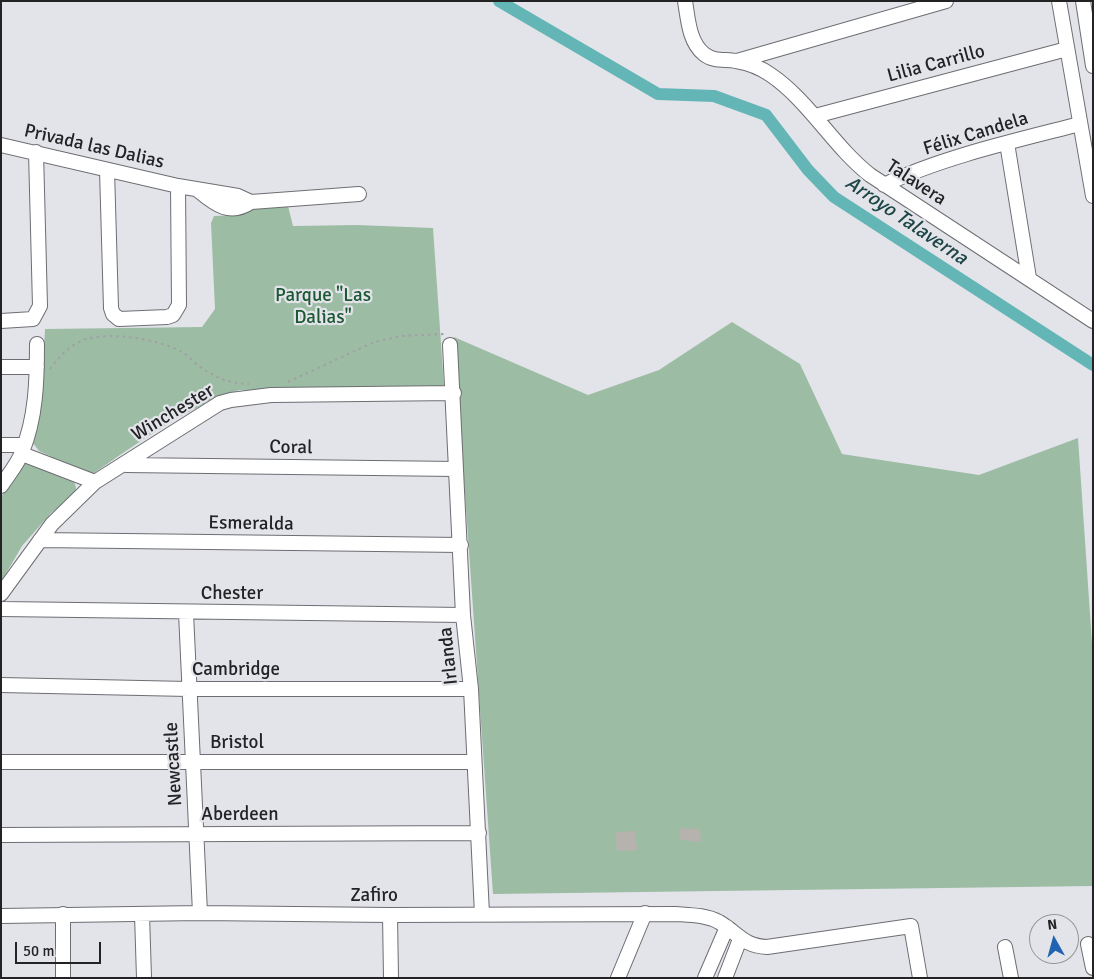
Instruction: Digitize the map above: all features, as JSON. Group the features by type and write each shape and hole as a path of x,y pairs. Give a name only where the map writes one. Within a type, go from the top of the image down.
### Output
{"street":[{"name":"Talavera","path":"685,1 696,45 704,54 718,60 736,61 757,67 772,75 815,116 851,160 884,185 1093,321"},
{"path":"736,61 946,1"},
{"path":"1059,1 1093,196"},
{"path":"1083,1 1093,66"},
{"name":"Lilia Carrillo","path":"815,116 1068,49"},
{"name":"Félix Candela","path":"884,185 902,176 1007,143 1080,124"},
{"path":"1007,143 1028,278"},
{"name":"Privada las Dalias","path":"1,145 199,191 238,196 251,202 359,194"},
{"path":"1,321 33,319 40,306 36,152"},
{"path":"107,170 111,308 113,314 119,318 167,317 173,315 179,305 178,186"},
{"path":"1,486 23,449 36,390 37,344"},
{"name":"Irlanda","path":"450,344 454,393 463,615 471,689 482,914"},
{"path":"1,367 37,367"},
{"name":"Winchester","path":"1,594 65,509 95,482 126,465 208,409 231,400 271,396 454,393"},
{"path":"1,445 23,449 95,482"},
{"name":"Coral","path":"126,465 456,469"},
{"name":"Esmeralda","path":"40,540 461,545"},
{"name":"Chester","path":"1,609 186,613 463,615"},
{"name":"Newcastle","path":"186,613 188,689 194,762 200,913"},
{"name":"Cambridge","path":"1,685 188,689 471,689"},
{"name":"Bristol","path":"1,762 474,762"},
{"name":"Aberdeen","path":"1,835 478,833"},
{"name":"Zafiro","path":"1,916 200,913 390,915 645,913 698,916 716,921 740,939"},
{"path":"618,978 645,913"},
{"path":"63,914 63,978"},
{"path":"142,914 144,978"},
{"path":"390,915 391,978"},
{"path":"725,978 740,939 758,947 767,947 911,926 920,978"},
{"path":"705,978 727,928"},
{"path":"1088,944 1093,968"},
{"path":"1005,947 1011,978"}],"path":[{"path":"288,382 384,339 401,336 445,334 450,344"},
{"path":"36,390 59,357 76,343 98,337 134,338 163,346 183,353 210,374 232,384 251,384"}],"green space":[{"name":"Parque \"Las Dalias\"","path":"288,206 293,226 357,225 433,228 444,387 239,390 181,416 91,475 39,451 33,443 41,406 45,329 202,327 215,309 211,223 214,216 238,215 256,208"},
{"path":"732,322 800,364 842,454 979,475 1078,438 1093,658 1093,886 493,894 454,337 588,395 659,370"},
{"path":"25,461 74,481 75,494 51,513 22,546 1,582 1,497"}],"building":[{"path":"680,828 700,829 701,842 680,840"},
{"path":"635,831 637,850 617,851 615,832"}],"waterway":[{"name":"Arroyo Talaverna","path":"499,1 658,94 714,96 766,115 808,170 834,197 1093,365"}]}
